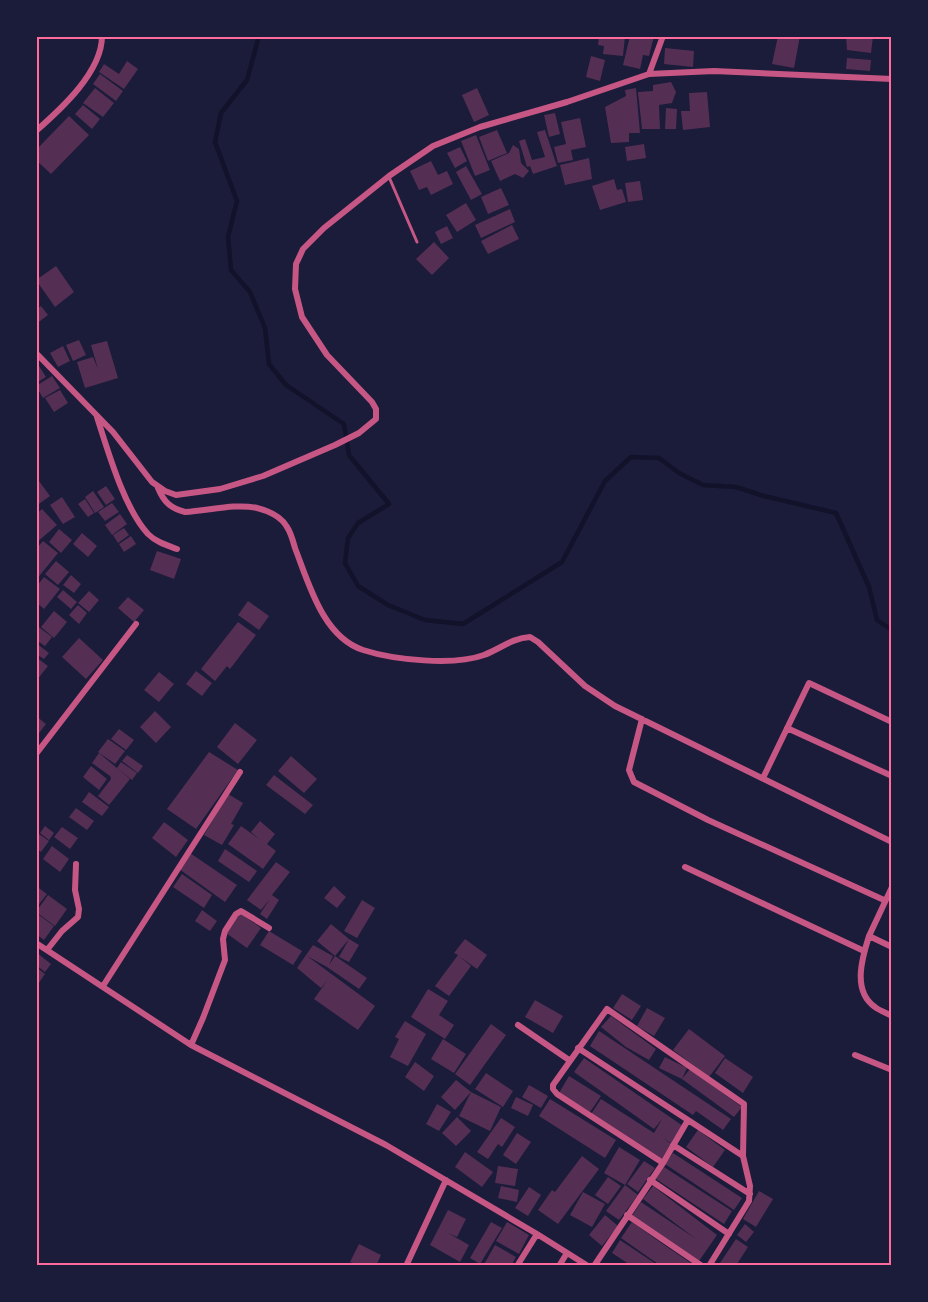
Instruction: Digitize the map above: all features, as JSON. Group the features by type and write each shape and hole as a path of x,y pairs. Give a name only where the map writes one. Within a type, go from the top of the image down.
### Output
{"street":[{"path":"36,132 91,72 99,55 102,36"},
{"path":"649,74 663,36"},
{"path":"158,487 176,495 220,489 263,476 335,445 359,433 376,420 376,409 372,402 318,345 302,318 295,289 296,264 303,249 318,233 389,176 433,146 458,135 649,74 714,70 892,79"},
{"path":"36,353 95,412 158,487 165,502 185,512 256,507 274,513 287,526 323,616 333,631 360,650 381,655 458,661 486,654 512,641 530,637 585,686 615,706 892,842"},
{"path":"95,412 135,516 149,535 161,544 177,549"},
{"path":"36,754 136,624"},
{"path":"763,777 809,683 892,722"},
{"path":"642,719 629,770 634,782 708,820 884,900"},
{"path":"787,728 892,776"},
{"path":"103,986 240,772"},
{"path":"47,950 62,931 78,917 79,909 75,890 76,864"},
{"path":"685,867 864,951"},
{"path":"891,889 884,900 861,960 863,995 874,1007 892,1016"},
{"path":"191,1045 225,960 223,939 225,931 241,911 269,928"},
{"path":"869,936 892,947"},
{"path":"36,943 191,1045 334,1117 446,1180 588,1266"},
{"path":"663,1163 555,1092 553,1085 604,1010 607,1009 614,1013 743,1102 745,1107 743,1156 750,1194 746,1206 709,1266"},
{"path":"518,1025 569,1060"},
{"path":"578,1048 743,1156"},
{"path":"855,1054 892,1070"},
{"path":"594,1266 663,1163 688,1120"},
{"path":"673,1145 750,1194"},
{"path":"406,1266 446,1180"},
{"path":"650,1180 729,1234"},
{"path":"627,1215 702,1266"},
{"path":"517,1266 537,1234"},
{"path":"559,1266 567,1253"}],"lane":[{"path":"389,176 417,242"}],"building":[{"path":"599,36 625,36 623,56 603,54 604,46 598,45"},
{"path":"630,36 654,36 649,56 643,55 640,69 623,65"},
{"path":"778,36 800,36 794,68 772,64"},
{"path":"846,36 873,36 871,53 847,50"},
{"path":"665,48 694,51 693,67 664,64"},
{"path":"591,56 605,60 600,81 586,77"},
{"path":"847,58 871,60 870,71 846,69"},
{"path":"127,61 138,69 124,89 99,72 104,64 119,74"},
{"path":"100,74 123,91 116,101 93,84"},
{"path":"671,82 676,92 672,103 659,105 660,129 642,129 638,92 653,91 653,85"},
{"path":"95,88 114,103 103,117 83,103"},
{"path":"477,88 489,115 474,122 462,95"},
{"path":"636,88 640,133 629,133 629,142 611,143 605,107 626,96 625,90"},
{"path":"707,92 710,127 683,130 681,111 690,111 689,93"},
{"path":"83,105 100,119 92,129 75,114"},
{"path":"666,108 677,109 676,129 665,129"},
{"path":"555,113 560,134 549,137 544,115"},
{"path":"69,116 89,135 51,174 36,160 36,150"},
{"path":"580,118 586,147 571,150 573,160 558,163 554,147 566,144 561,122"},
{"path":"497,130 507,153 488,161 479,137"},
{"path":"545,130 557,166 533,174 530,166 527,167 519,141 525,139 532,160 545,157 537,132"},
{"path":"476,135 490,170 475,176 461,141"},
{"path":"644,144 646,158 627,161 625,147"},
{"path":"513,145 519,149 521,163 529,171 523,178 515,174 500,181 491,161 509,153"},
{"path":"460,147 467,161 455,168 447,153"},
{"path":"589,158 592,179 565,185 560,165"},
{"path":"431,161 438,175 447,171 453,184 431,195 427,187 419,190 410,171"},
{"path":"466,166 482,194 471,200 456,172"},
{"path":"614,179 617,190 622,189 626,202 600,210 592,186"},
{"path":"640,181 643,200 628,202 625,183"},
{"path":"501,188 509,205 488,214 481,197"},
{"path":"466,203 476,220 457,232 446,215"},
{"path":"510,209 515,222 481,238 475,225"},
{"path":"512,225 519,239 488,254 481,241"},
{"path":"447,226 453,238 441,244 435,232"},
{"path":"434,242 449,258 432,275 416,259"},
{"path":"56,266 74,292 55,307 36,280"},
{"path":"41,306 48,315 36,324 36,310"},
{"path":"79,340 86,355 73,361 66,345"},
{"path":"107,341 118,378 85,388 77,362 93,357 98,369 91,345"},
{"path":"63,346 70,361 58,367 50,353"},
{"path":"39,366 46,377 36,383 36,368"},
{"path":"52,376 60,388 43,398 36,386"},
{"path":"60,390 68,403 54,412 45,398"},
{"path":"36,477 50,496 36,506"},
{"path":"106,486 115,499 106,505 97,492"},
{"path":"93,491 104,507 95,513 85,497"},
{"path":"62,497 75,517 63,524 50,505"},
{"path":"85,499 94,513 88,517 78,504"},
{"path":"112,503 119,512 105,521 98,512"},
{"path":"42,509 57,525 36,543 36,514"},
{"path":"120,514 127,524 112,535 105,525"},
{"path":"124,528 129,535 118,543 113,535"},
{"path":"59,529 72,540 61,553 49,542"},
{"path":"82,533 97,546 88,557 73,544"},
{"path":"131,536 136,544 124,552 119,544"},
{"path":"43,541 58,553 36,580 36,549"},
{"path":"157,551 181,559 174,579 150,570"},
{"path":"56,561 69,572 58,585 45,574"},
{"path":"71,575 81,584 74,593 63,585"},
{"path":"44,577 60,589 44,609 36,602 36,587"},
{"path":"63,590 77,602 71,609 57,597"},
{"path":"89,591 99,600 89,612 78,603"},
{"path":"128,597 144,610 134,622 118,608"},
{"path":"248,601 269,616 259,630 238,615"},
{"path":"78,605 87,613 79,624 69,615"},
{"path":"54,611 67,622 54,638 41,627"},
{"path":"238,622 256,635 230,669 227,666 215,681 201,669"},
{"path":"36,625 52,637 45,646 36,640"},
{"path":"79,638 103,660 86,679 62,657"},
{"path":"36,643 49,653 44,659 36,654"},
{"path":"36,657 48,666 36,681"},
{"path":"196,671 212,683 202,696 186,684"},
{"path":"159,672 174,684 159,702 144,690"},
{"path":"155,711 171,727 156,743 140,727"},
{"path":"36,716 46,724 36,737"},
{"path":"235,723 257,740 238,764 217,747"},
{"path":"119,729 134,740 126,750 111,739"},
{"path":"108,739 125,751 115,764 98,752"},
{"path":"209,752 238,770 196,829 167,809"},
{"path":"99,753 130,779 109,805 98,796 111,779 92,763"},
{"path":"127,755 143,766 138,773 122,761"},
{"path":"291,756 317,779 304,793 278,771"},
{"path":"121,762 137,773 132,780 117,768"},
{"path":"91,766 107,779 99,790 83,777"},
{"path":"274,775 313,805 305,814 266,785"},
{"path":"89,792 109,807 102,816 82,802"},
{"path":"228,794 243,803 222,845 204,835"},
{"path":"76,808 94,821 87,830 69,817"},
{"path":"260,821 275,834 267,844 276,851 263,869 228,844 241,826 259,839 251,832"},
{"path":"164,822 188,840 176,857 152,838"},
{"path":"45,826 54,833 49,840 40,833"},
{"path":"62,827 78,838 70,849 54,837"},
{"path":"39,834 49,841 41,852 36,848 36,838"},
{"path":"52,846 69,859 60,872 43,859"},
{"path":"225,849 257,871 249,882 218,861"},
{"path":"190,853 237,885 225,902 179,869"},
{"path":"276,862 290,872 272,895 279,900 267,919 260,914 270,899 261,910 247,900"},
{"path":"182,874 212,895 204,908 173,887"},
{"path":"36,886 47,894 36,908"},
{"path":"334,886 346,897 337,908 324,898"},
{"path":"48,895 67,909 55,926 36,912"},
{"path":"362,900 375,908 357,938 344,931"},
{"path":"202,910 217,921 210,931 195,921"},
{"path":"36,913 54,926 44,940 36,934"},
{"path":"240,913 261,928 247,948 226,933"},
{"path":"331,924 349,939 335,956 317,941"},
{"path":"269,931 302,951 293,965 260,945"},
{"path":"349,939 359,945 349,962 339,957"},
{"path":"465,939 487,955 477,969 459,956 471,966 449,996 435,986 458,955 454,953"},
{"path":"313,945 333,956 329,965 335,956 367,978 359,989 307,956 375,1006 358,1030 314,999 327,981 321,988 297,968"},
{"path":"36,952 51,964 45,972 36,965"},
{"path":"36,967 45,974 36,987"},
{"path":"428,989 448,1001 439,1015 454,1025 445,1039 411,1017"},
{"path":"622,994 641,1006 632,1020 613,1008"},
{"path":"535,1000 563,1016 553,1033 525,1017"},
{"path":"647,1008 665,1018 654,1036 637,1026"},
{"path":"611,1016 656,1049 649,1060 626,1047 601,1027"},
{"path":"405,1021 426,1034 408,1066 390,1057 399,1039 395,1037"},
{"path":"491,1024 506,1035 470,1085 455,1074"},
{"path":"689,1029 725,1056 709,1077 673,1050"},
{"path":"599,1031 731,1119 723,1130 696,1111 693,1115 590,1046"},
{"path":"443,1039 466,1054 454,1073 431,1059"},
{"path":"665,1057 687,1068 682,1079 659,1068"},
{"path":"584,1058 683,1126 672,1144 662,1137 671,1144 661,1160 591,1114 601,1099 654,1133 662,1119 654,1129 574,1072"},
{"path":"725,1058 753,1077 743,1093 715,1073"},
{"path":"415,1062 434,1076 424,1091 405,1077"},
{"path":"690,1069 742,1107 734,1117 682,1079"},
{"path":"486,1073 513,1091 503,1107 475,1089"},
{"path":"569,1076 601,1096 590,1112 559,1093"},
{"path":"456,1080 471,1092 455,1110 441,1097"},
{"path":"529,1085 548,1096 541,1108 522,1097"},
{"path":"471,1092 501,1107 490,1131 459,1116"},
{"path":"516,1097 533,1105 528,1116 511,1108"},
{"path":"550,1099 616,1140 605,1158 539,1116"},
{"path":"437,1104 451,1112 439,1131 426,1124"},
{"path":"457,1117 471,1131 456,1146 442,1133"},
{"path":"501,1118 515,1127 502,1147 498,1144 488,1159 477,1152"},
{"path":"698,1130 725,1150 713,1167 686,1147"},
{"path":"517,1133 531,1142 516,1164 503,1155"},
{"path":"619,1147 640,1160 625,1185 604,1173"},
{"path":"465,1152 493,1172 482,1187 455,1167"},
{"path":"673,1153 742,1198 734,1210 665,1164"},
{"path":"582,1156 599,1169 558,1224 538,1210 552,1190 555,1192"},
{"path":"644,1161 655,1168 638,1192 627,1184"},
{"path":"498,1166 518,1169 515,1186 495,1183"},
{"path":"664,1167 732,1211 724,1224 656,1179"},
{"path":"608,1177 621,1186 608,1204 595,1195"},
{"path":"625,1185 638,1195 619,1220 606,1211"},
{"path":"501,1186 519,1190 517,1202 498,1198"},
{"path":"653,1186 717,1235 699,1261 632,1216 641,1202 696,1239 643,1199"},
{"path":"529,1187 541,1195 528,1216 515,1208"},
{"path":"759,1191 773,1199 756,1227 743,1219"},
{"path":"583,1192 605,1204 592,1227 570,1215"},
{"path":"448,1210 466,1219 457,1237 448,1233 469,1245 460,1262 430,1245"},
{"path":"605,1215 618,1226 602,1246 589,1235"},
{"path":"491,1222 502,1228 480,1264 470,1258"},
{"path":"507,1222 529,1235 519,1254 496,1241"},
{"path":"632,1222 695,1266 661,1266 621,1238"},
{"path":"745,1224 754,1232 746,1242 737,1235"},
{"path":"736,1239 748,1247 736,1266 718,1266"},
{"path":"620,1240 659,1266 632,1266 612,1253"},
{"path":"359,1244 381,1255 376,1266 358,1266 350,1262"},
{"path":"495,1245 516,1257 511,1266 483,1266"}],"waterway":[{"path":"259,36 247,80 221,113 215,142 237,201 228,237 231,270 250,292 265,328 269,364 286,385 344,424 349,455 389,504 358,523 348,538 345,563 358,586 388,605 425,620 463,624 562,562 605,481 631,457 659,458 679,473 703,485 736,487 836,513 869,587 877,620 892,630"}]}
